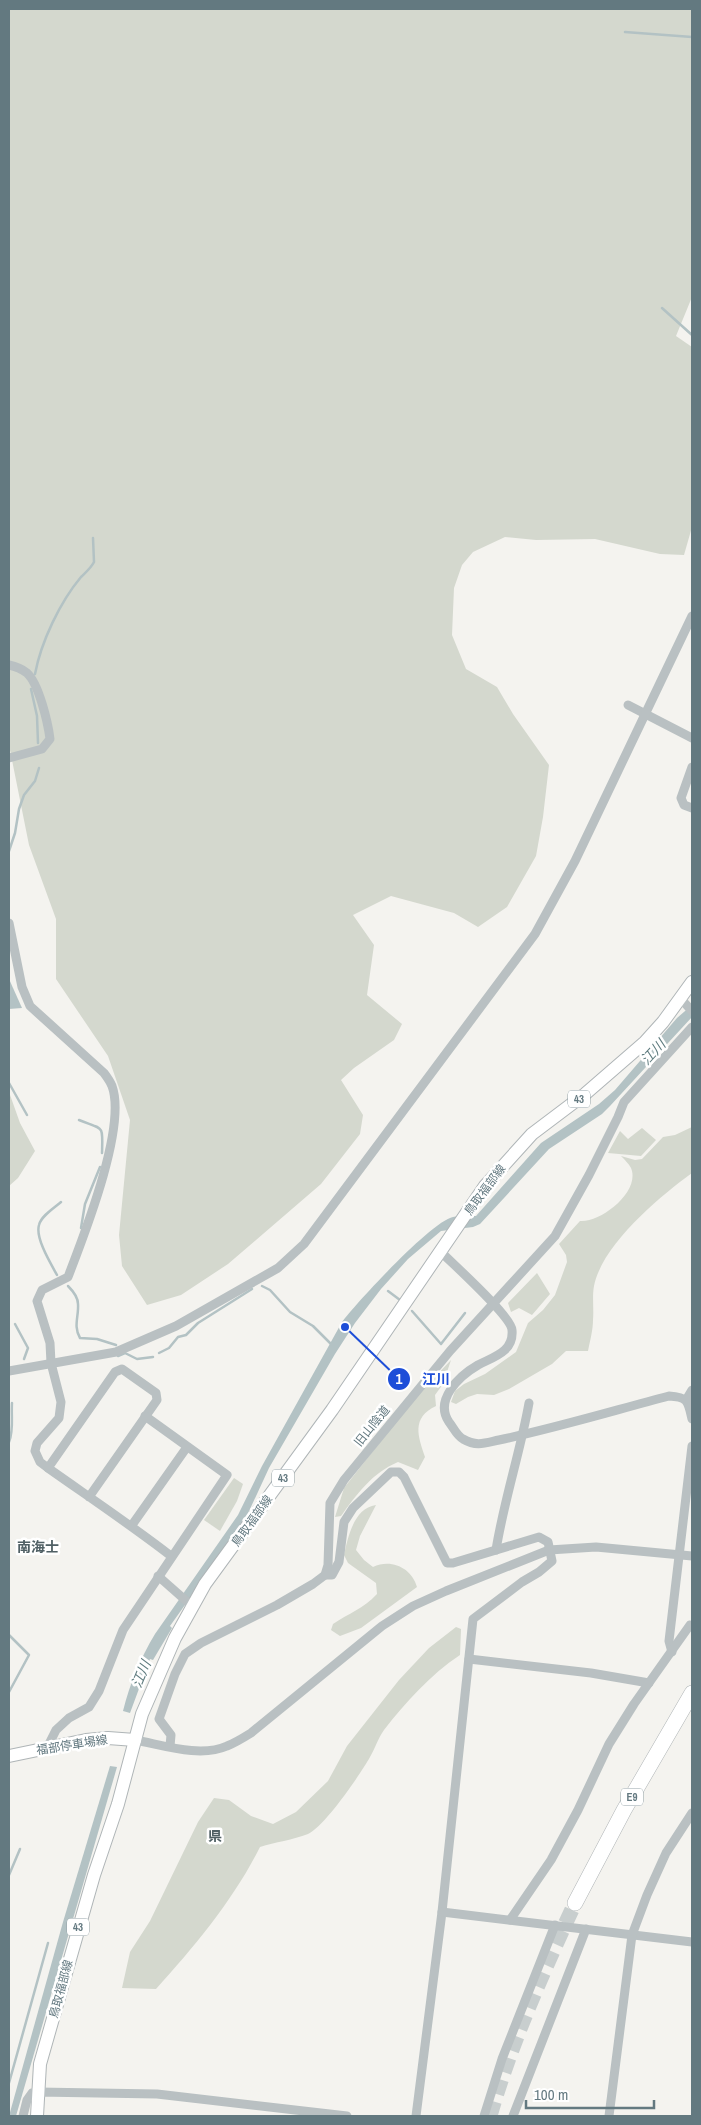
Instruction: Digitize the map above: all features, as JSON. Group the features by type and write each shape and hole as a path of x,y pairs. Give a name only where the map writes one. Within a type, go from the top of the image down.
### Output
{"highway":[{"name":"E9","path":"692,1693 624,1810 578,1904 692,1709"}],"main road":[{"name":"鳥取福部線","path":"37,2116 42,2056 94,1875 118,1804 142,1714 157,1675 192,1606 205,1584 332,1410 485,1186 532,1134 623,1063 663,1022 687,1005 692,982"},
{"name":"福部停車場線","path":"9,1756 108,1738 135,1740"}],"street":[{"path":"9,1370 116,1352 176,1326 278,1268 304,1244 530,942 575,861 692,616"},
{"path":"9,665 26,672 34,682 50,740 42,749 9,758"},
{"path":"628,705 692,738"},
{"path":"692,767 681,798 684,805 692,808"},
{"path":"9,923 22,987 30,1006 104,1073 112,1086 114,1102 115,1125 95,1204 75,1260 68,1277 42,1290 37,1301 50,1343 51,1364 61,1402 59,1418 37,1443 35,1451 40,1462 132,1525 171,1556"},
{"name":"旧山陰道","path":"325,1575 328,1565 330,1502 344,1480 450,1351 555,1236 589,1175 624,1102 692,1027"},
{"path":"441,1252 494,1305 510,1323 512,1331 510,1344 500,1355 476,1366 455,1383 444,1399 444,1415 463,1439 480,1445 523,1436 669,1396 682,1396 688,1402 692,1419"},
{"path":"48,1468 115,1372 122,1369 156,1392 157,1400 89,1497"},
{"path":"686,1400 692,1390"},
{"path":"496,1550 529,1403"},
{"path":"47,1748 56,1730 90,1705 99,1691 123,1630 227,1475 145,1416"},
{"path":"672,1652 669,1641 692,1446"},
{"path":"132,1525 187,1447"},
{"path":"170,1746 171,1735 159,1719 175,1674 186,1654 201,1643 277,1605 325,1575 332,1575 339,1562 344,1522 353,1508 391,1472 400,1472 404,1477 447,1563 453,1563 539,1537 548,1542 552,1561 540,1572 522,1582 473,1619 442,1912 416,2116"},
{"path":"135,1740 170,1746 213,1750 227,1746 257,1729 360,1643 413,1606 549,1550 596,1547 692,1556"},
{"path":"158,1576 192,1606"},
{"path":"510,1920 551,1860 578,1810 609,1744 690,1625"},
{"path":"469,1659 649,1683"},
{"path":"609,2116 632,1935 646,1895 666,1853 692,1812"},
{"path":"442,1912 692,1942"},
{"path":"484,2116 502,2059 555,1925"},
{"path":"513,2116 586,1929"},
{"path":"23,2116 27,2100 32,2093 38,2092 158,2094 347,2116"}],"shaded area":[{"path":"9,9 692,9 692,297 676,336 692,347 692,527 684,555 660,554 595,539 536,540 505,537 473,552 462,565 454,588 452,635 466,669 497,687 513,714 549,765 536,856 507,907 478,927 454,913 391,896 353,915 374,945 367,995 402,1024 394,1040 354,1068 341,1080 363,1115 360,1134 321,1184 228,1264 181,1295 147,1305 122,1266 119,1235 130,1120 108,1056 56,979 56,919 29,845 9,745"},
{"path":"9,1092 20,1123 35,1151 18,1178 9,1186"},
{"path":"692,1127 692,1173 664,1195 634,1223 608,1254 599,1270 594,1286 593,1324 588,1351 566,1351 552,1364 509,1389 494,1395 477,1394 456,1404 451,1402 455,1391 464,1384 485,1374 516,1352 528,1323 543,1310 555,1295 567,1262 566,1255 559,1244 580,1221 598,1217 625,1196 630,1187 632,1177 631,1168 621,1156 635,1160 642,1159 663,1137 675,1135"},
{"path":"642,1128 656,1140 641,1156 608,1153 620,1131 628,1139"},
{"path":"537,1273 550,1294 532,1315 519,1308 511,1312 508,1303"},
{"path":"451,1360 443,1384 435,1395 436,1406 423,1416 418,1428 425,1457 418,1470 398,1462 380,1472 366,1485 341,1516 335,1517 344,1488 413,1400"},
{"path":"234,1478 243,1484 237,1501 220,1531 204,1520"},
{"path":"376,1505 360,1536 356,1550 373,1567 380,1564 400,1566 411,1575 417,1587 361,1628 340,1636 331,1630 333,1624 361,1607 377,1594 376,1583 348,1563 344,1555 350,1532 357,1517 368,1507"},
{"path":"456,1627 461,1629 460,1655 428,1680 392,1720 382,1733 372,1754 358,1776 323,1822 308,1834 260,1847 238,1885 213,1921 156,1989 122,1988 130,1952 150,1921 198,1822 214,1798 229,1800 251,1816 273,1824 296,1812 328,1781 347,1746 399,1680 429,1648"}],"water":[{"path":"9,979 22,1008 9,1009"},
{"path":"692,1005 692,1017 602,1114 549,1149 480,1224 473,1227 441,1231 408,1259 381,1289 355,1323 335,1354 269,1468 244,1522 170,1626 172,1628 153,1660 150,1659 130,1713 123,1711 136,1671 155,1634 238,1515 262,1466 342,1322 378,1281 429,1232 453,1217 476,1216 541,1143 599,1104 615,1090 677,1018"},
{"path":"110,1766 117,1767 16,2116 9,2116 63,1922"}],"waterway":[{"path":"625,32 692,37"},
{"path":"662,308 692,335"},
{"path":"35,674 52,623 73,587 94,562 93,538"},
{"path":"31,689 37,716 38,743"},
{"path":"9,851 24,795 35,781 39,768"},
{"path":"9,1083 27,1115"},
{"path":"79,1120 100,1129 102,1132 102,1153"},
{"path":"81,1228 85,1204 100,1167"},
{"path":"57,1275 44,1251 38,1230 42,1218 61,1202"},
{"path":"68,1286 78,1301 77,1325 80,1338 97,1339 116,1345"},
{"path":"262,1286 270,1290 290,1312 313,1326 331,1344"},
{"path":"159,1353 169,1348 178,1337 186,1335 198,1323 252,1289"},
{"path":"388,1291 400,1300"},
{"path":"412,1311 441,1344 465,1313"},
{"path":"15,1324 28,1348 24,1359"},
{"path":"118,1356 125,1353 137,1359 153,1357"},
{"path":"9,1442 12,1428 12,1403"},
{"path":"9,1635 29,1655 9,1692"},
{"path":"9,1875 20,1849"},
{"path":"9,2083 48,1943"}],"tunnel":[{"path":"490,2116 518,2035 575,1903"}],"place":[{"name":"江川","path":"345,1327"}],"district":[{"name":"南海士","path":"38,1547"},
{"name":"県","path":"215,1836"}]}
